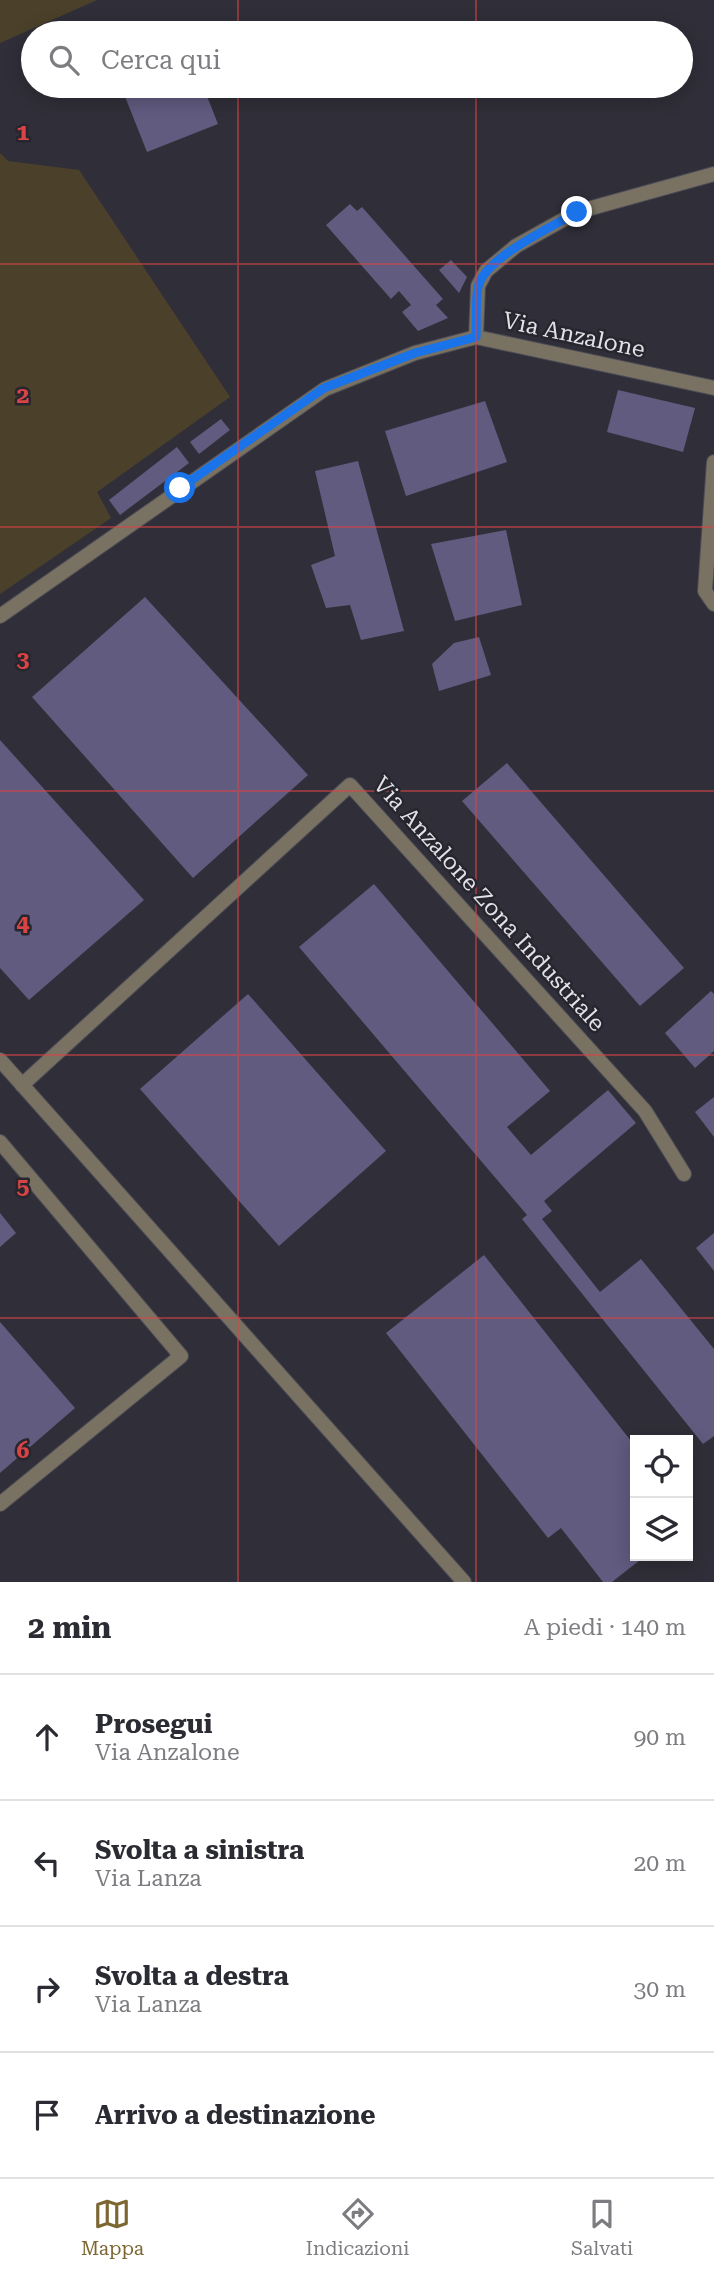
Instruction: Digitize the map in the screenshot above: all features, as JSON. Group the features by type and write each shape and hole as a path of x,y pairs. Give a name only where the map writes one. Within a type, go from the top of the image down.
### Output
{"street":[{"path":"476,337 478,286 486,271 516,246 577,212 714,174"},
{"name":"Via Anzalone","path":"0,616 324,388 415,353 476,337 714,388"},
{"path":"714,462 705,591 714,604"},
{"name":"Via Anzalone Zona Industriale","path":"22,1085 350,785 645,1111 684,1174"},
{"path":"0,1060 464,1582"},
{"path":"0,1142 181,1356 0,1503"}],"shaded area":[{"path":"0,0 97,0 50,21 21,21 21,34 0,43"},
{"path":"0,153 8,161 79,170 230,397 97,492 111,518 0,594"}],"building":[{"path":"126,98 208,98 218,124 147,152"},
{"path":"350,204 357,211 362,207 443,299 436,305 448,318 418,331 402,312 411,305 399,291 391,299 326,225"},
{"path":"451,260 467,277 459,293 439,270"},
{"path":"618,390 695,408 683,452 607,432"},
{"path":"485,401 507,462 406,496 385,431"},
{"path":"221,419 230,430 199,454 190,442"},
{"path":"177,447 189,463 120,515 109,500"},
{"path":"358,461 404,631 361,640 350,605 326,608 311,565 335,556 315,471"},
{"path":"506,530 522,605 455,621 431,544"},
{"path":"145,597 308,775 193,878 32,697"},
{"path":"479,637 491,675 439,691 432,664 454,643"},
{"path":"0,740 144,900 29,1000 0,968"},
{"path":"507,763 684,968 640,1006 462,801"},
{"path":"374,884 550,1091 507,1127 531,1155 608,1090 636,1123 544,1201 552,1211 542,1219 600,1292 641,1259 714,1349 714,1436 703,1444 522,1219 527,1215 299,947"},
{"path":"711,991 714,994 714,1051 695,1068 665,1033"},
{"path":"248,994 386,1151 279,1246 140,1089"},
{"path":"714,1097 714,1137 695,1112"},
{"path":"0,1213 16,1233 0,1247"},
{"path":"714,1233 714,1271 696,1248"},
{"path":"484,1255 630,1440 630,1561 639,1561 612,1582 603,1582 561,1528 548,1538 386,1333"},
{"path":"0,1322 75,1408 0,1473"}],"route":[{"path":"180,488 324,388 415,353 476,337 478,286 486,271 516,246 577,212"}]}
